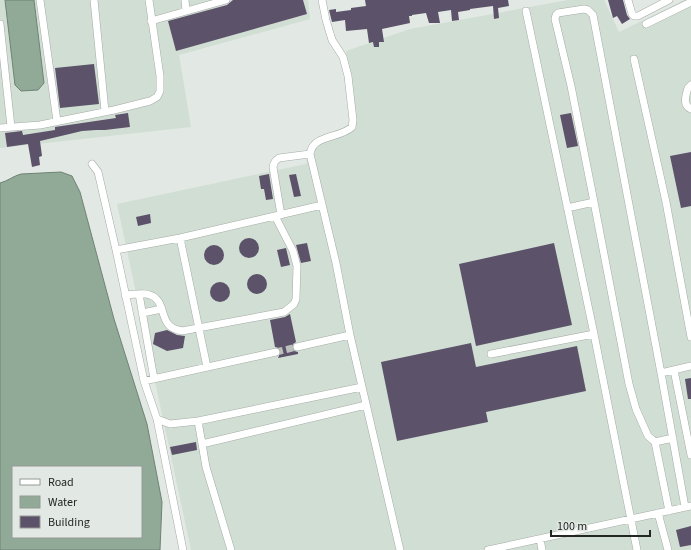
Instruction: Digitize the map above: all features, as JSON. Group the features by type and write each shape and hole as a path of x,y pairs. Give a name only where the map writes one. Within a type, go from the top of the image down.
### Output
{"street":[{"path":"40,0 56,121"},
{"path":"94,0 105,111"},
{"path":"0,128 40,125 150,101 157,97 160,91 160,76 149,0"},
{"path":"185,0 186,11"},
{"path":"322,0 332,40 342,57 348,76 353,120 352,127 348,131 316,142 311,147 310,154 400,550"},
{"path":"628,0 634,16 638,16 669,0"},
{"path":"151,21 221,1"},
{"path":"646,24 691,2"},
{"path":"488,550 688,507 673,438 593,15 588,10 584,9 558,13 555,19 571,86 629,384 636,409 648,436 655,442 668,511"},
{"path":"526,11 594,334 637,550"},
{"path":"0,24 11,127"},
{"path":"634,59 666,202 691,337"},
{"path":"691,86 688,88 685,103 691,109"},
{"path":"125,295 150,295 156,298 168,324 172,328 182,331 284,312 294,304 296,299 297,266 293,251 278,215 273,167 275,160 279,158 310,154"},
{"path":"92,164 98,172 144,381 157,419 183,550"},
{"path":"567,208 594,202"},
{"path":"116,250 180,238 322,205"},
{"path":"180,238 207,367"},
{"path":"139,294 154,379"},
{"path":"142,313 162,309"},
{"path":"490,354 594,334"},
{"path":"297,347 350,335"},
{"path":"144,381 276,352"},
{"path":"661,373 691,366"},
{"path":"674,370 691,455"},
{"path":"157,419 170,424 198,421 362,387"},
{"path":"202,444 366,404"},
{"path":"198,421 206,467 231,550"},
{"path":"655,442 673,438"},
{"path":"658,513 668,550"},
{"path":"540,539 542,550"}],"shaded area":[{"path":"0,0 308,0 310,19 179,55 191,127 0,148"},
{"path":"568,0 604,0 619,32 684,0 691,0 691,550 191,550 117,204 306,164 312,140 351,129 346,51 410,29"}],"water":[{"path":"5,0 34,0 44,83 38,90 21,91 15,85"},
{"path":"61,172 72,176 80,192 114,319 147,424 162,502 160,550 0,550 0,183 21,174"}],"building":[{"path":"233,0 303,0 307,14 176,51 168,21 227,5"},
{"path":"365,0 508,0 509,6 498,8 499,18 494,19 493,6 458,12 459,20 452,21 451,10 438,12 440,23 429,23 426,13 412,15 409,16 410,23 382,29 384,42 379,42 379,47 374,47 373,42 369,43 367,29 346,31 345,20 332,22 329,10 336,9 336,12 366,6"},
{"path":"608,0 623,0 627,15 630,19 622,24 617,16 613,18"},
{"path":"94,64 99,104 60,108 55,68"},
{"path":"128,113 130,127 82,131 40,141 42,156 39,157 40,165 32,167 28,144 7,147 5,133 22,131 23,135 55,130 55,127 116,118 115,115"},
{"path":"571,113 578,146 567,148 560,115"},
{"path":"691,152 691,206 681,208 670,156"},
{"path":"269,174 273,199 266,200 264,189 261,189 259,176"},
{"path":"296,174 301,196 294,197 289,175"},
{"path":"150,214 151,223 138,226 136,217"},
{"path":"249,238 256,241 259,248 256,255 249,258 242,255 239,248 242,241"},
{"path":"307,243 311,261 301,263 296,245"},
{"path":"554,243 572,325 476,346 459,264"},
{"path":"214,245 221,248 224,255 221,262 214,265 207,262 204,255 207,248"},
{"path":"286,248 290,265 281,267 277,250"},
{"path":"257,274 264,277 267,284 264,291 257,294 250,291 247,284 250,277"},
{"path":"220,282 227,285 230,292 227,299 220,302 213,299 210,292 213,285"},
{"path":"290,314 296,342 293,344 292,348 294,351 298,352 298,354 278,358 281,351 279,348 275,347 270,320 285,317"},
{"path":"167,330 177,335 185,336 183,348 167,351 153,344 155,333"},
{"path":"471,343 476,367 577,346 586,391 486,412 488,422 397,441 381,362"},
{"path":"691,378 691,399 688,399 685,379"},
{"path":"196,442 197,450 172,455 170,447"},
{"path":"691,526 691,545 680,547 676,530"}],"tunnel":[{"path":"276,352 297,347"}]}
